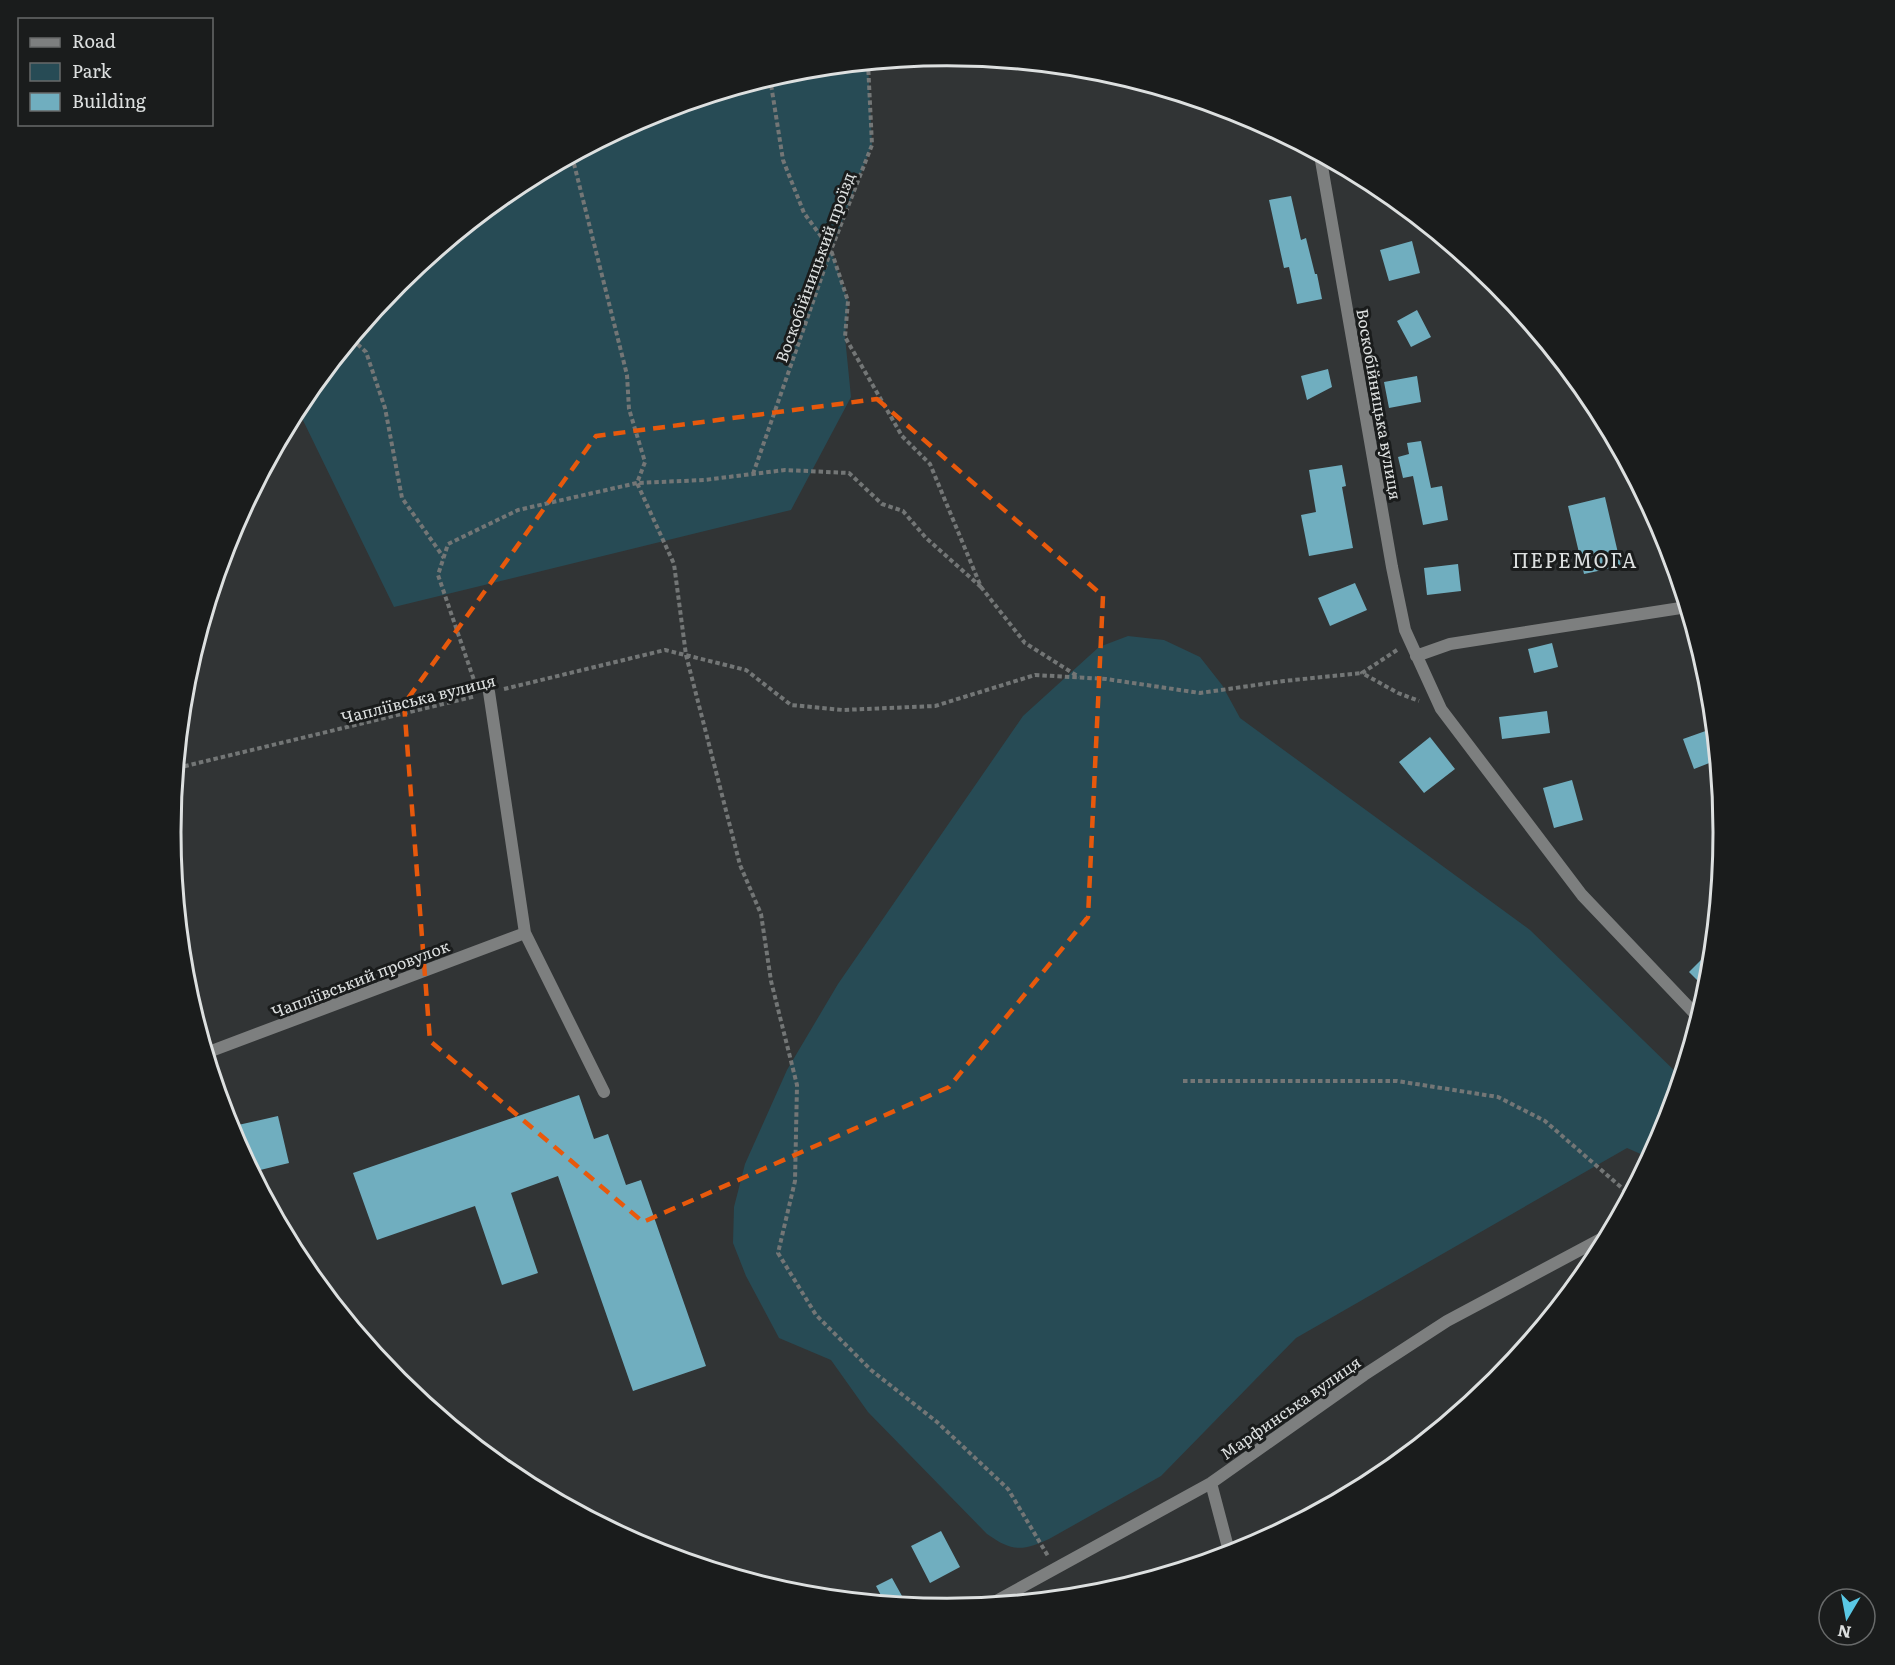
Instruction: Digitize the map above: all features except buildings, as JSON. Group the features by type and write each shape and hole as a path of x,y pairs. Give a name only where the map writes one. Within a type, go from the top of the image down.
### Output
{"street":[{"name":"Воскобійницька вулиця","path":"1322,164 1392,567 1405,630 1416,656 1441,709 1582,895 1692,1011"},
{"path":"1416,656 1450,644 1680,608"},
{"path":"484,694 525,933 604,1092"},
{"name":"Чапліївський провулок","path":"213,1050 525,933"},
{"name":"Марфинська вулиця","path":"1005,1596 1211,1483 1364,1375 1447,1321 1595,1242"},
{"path":"1211,1483 1228,1546"}],"path":[{"name":"Воскобійницький проїзд","path":"753,474 831,250 872,145 868,71"},
{"path":"771,87 783,160 804,213 831,250 848,301 845,338 902,436 930,464 981,587"},
{"path":"574,164 627,375 628,409 645,462 637,483 674,564 686,655 740,866 761,914 771,981 797,1085 795,1181 778,1253 816,1315 871,1370 937,1422 1008,1489 1056,1568"},
{"path":"357,344 366,352 385,408 402,498 444,558"},
{"path":"484,694 438,575 448,544 518,510 637,483 704,480 785,470 849,473 882,504 903,511 926,538 981,587 1025,643 1080,678"},
{"path":"686,655 746,670 791,705 843,710 935,706 1035,675 1106,679 1200,693 1362,673 1410,642"},
{"name":"Чапліївська вулиця","path":"185,766 665,650 686,655"},
{"path":"1362,673 1398,693 1441,709"},
{"path":"1183,1081 1397,1081 1498,1097 1545,1121 1625,1191"}],"highlighted area":[{"path":"877,399 1103,596 1088,917 949,1087 643,1222 430,1041 404,704 596,436"}],"green space":[{"path":"868,71 872,145 831,250 848,301 845,337 851,397 791,510 394,607 302,419 339,366 371,327 442,256 481,224 522,195 608,145 654,124 749,92 798,81"},
{"path":"1128,636 1164,640 1200,657 1222,685 1240,718 1530,930 1675,1071 1643,1155 1627,1148 1296,1338 1161,1476 1049,1539 1024,1548 1017,1548 1003,1544 987,1534 868,1412 831,1360 779,1338 746,1276 733,1243 734,1207 745,1164 787,1070 838,984 1023,716 1099,647"}],"district":[{"name":"ПЕРЕМОГА","path":"1575,559"}]}
